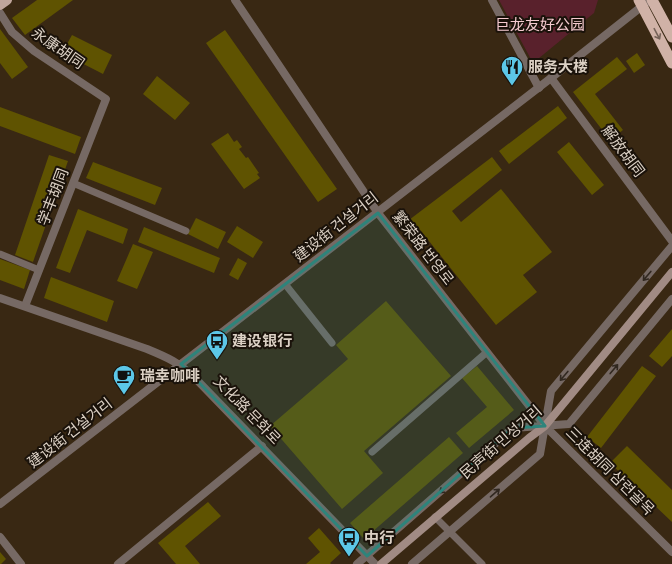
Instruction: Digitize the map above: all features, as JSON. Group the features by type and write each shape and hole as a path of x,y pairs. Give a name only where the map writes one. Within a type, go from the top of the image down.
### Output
{"highway":[{"path":"645,1 672,37"},
{"path":"645,1 672,63"}],"main road":[{"path":"0,5 7,0"},
{"name":"民声街 민성거리","path":"381,564 528,438 545,426 672,272"}],"street":[{"name":"繁荣路 번영로","path":"235,0 378,213 545,426"},
{"path":"492,0 539,88"},
{"name":"建设街 건설거리","path":"0,504 539,88 645,1"},
{"name":"永康胡同","path":"0,13 12,32 34,50 106,99"},
{"name":"解放胡同","path":"551,78 672,241"},
{"name":"学丰胡同","path":"25,306 106,99"},
{"path":"412,564 540,454 551,391 672,246"},
{"name":"文化路 문화로","path":"0,298 154,352 181,364 375,564"},
{"path":"357,564 513,428 569,424 672,299"},
{"name":"三连胡同 삼련골목","path":"545,426 672,552"},
{"path":"118,564 262,446"},
{"path":"0,537 21,564"}],"lane":[{"path":"74,183 186,232"},
{"path":"0,254 39,270"},
{"path":"285,284 332,343"},
{"path":"372,452 487,352"},
{"path":"435,517 482,564"}],"highlighted area":[{"path":"378,213 545,426 513,428 367,556 181,364"}],"green space":[{"name":"巨龙友好公园","path":"499,0 598,0 594,13 533,63"}],"building":[{"path":"37,0 73,0 25,35 12,18"},
{"path":"0,29 28,67 12,79 0,63"},
{"path":"225,30 337,189 318,202 206,43"},
{"path":"72,35 112,55 103,74 62,53"},
{"path":"637,53 645,65 634,73 626,61"},
{"path":"617,57 627,69 595,94 623,130 610,140 573,92"},
{"path":"157,76 190,103 175,120 143,94"},
{"path":"558,106 567,118 509,164 499,151"},
{"path":"0,107 81,137 75,154 0,126"},
{"path":"228,133 234,142 237,140 242,147 239,149 246,158 248,157 259,173 257,174 260,178 244,189 211,144"},
{"path":"569,142 604,185 592,195 557,152"},
{"path":"49,155 68,161 33,262 15,255"},
{"path":"492,157 502,170 452,211 461,222 501,189 552,252 523,275 537,292 496,325 417,226 415,228 409,220"},
{"path":"93,162 162,188 155,205 86,178"},
{"path":"78,209 128,229 123,244 87,230 70,273 56,268"},
{"path":"196,218 226,232 218,249 188,234"},
{"path":"237,226 263,242 253,258 227,242"},
{"path":"144,227 220,258 214,273 138,242"},
{"path":"133,244 153,252 137,289 117,281"},
{"path":"238,258 247,263 238,280 229,275"},
{"path":"0,259 30,270 24,289 0,280"},
{"path":"51,277 114,301 107,322 44,298"},
{"path":"386,301 451,376 364,451 383,473 342,509 270,426 348,359 336,345"},
{"path":"672,329 672,356 662,367 649,356"},
{"path":"477,366 514,410 469,448 456,433 487,407 462,378"},
{"path":"642,366 656,376 601,448 587,437"},
{"path":"449,437 463,453 364,539 350,523"},
{"path":"627,446 672,490 672,522 610,463"},
{"path":"208,502 221,516 185,546 200,564 176,564 158,543"},
{"path":"319,528 341,553 330,563 331,564 306,564 320,552 308,538"},
{"path":"0,552 6,559 1,564 0,564"}],"place":[{"name":"服务大楼","path":"512,86"},
{"name":"建设银行","path":"217,360"},
{"name":"瑞幸咖啡","path":"124,396"},
{"name":"中行","path":"349,558"}]}
